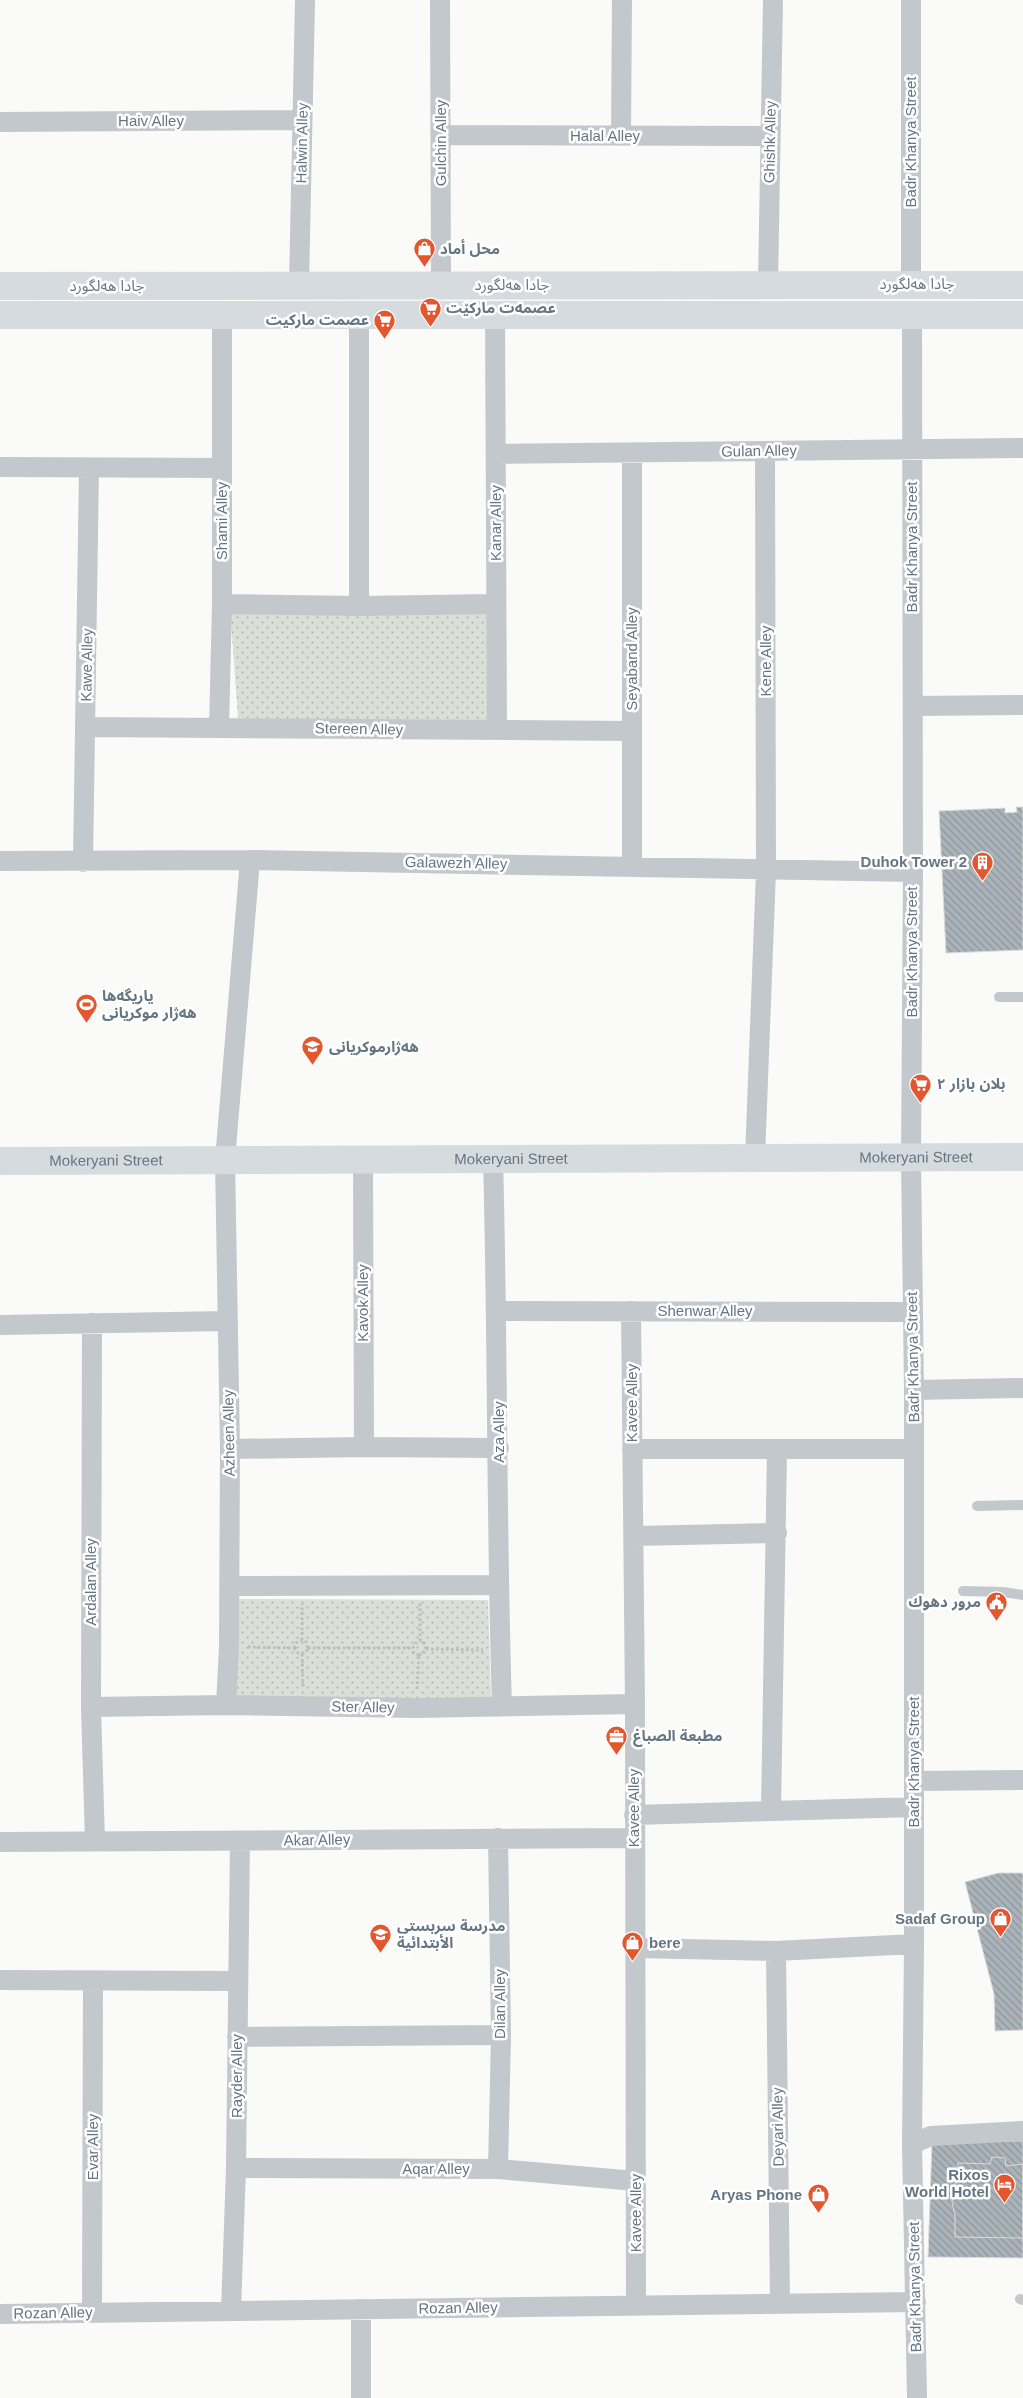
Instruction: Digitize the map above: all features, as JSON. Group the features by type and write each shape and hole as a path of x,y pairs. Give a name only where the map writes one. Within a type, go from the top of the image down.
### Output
{"street":[{"name":"Halwin Alley","path":"299,285 305,0"},
{"name":"Gulchin Alley","path":"440,0 441,285"},
{"path":"621,136 622,0"},
{"name":"Ghishk Alley","path":"768,284 769,136 773,0"},
{"name":"Badr Khanya Street","path":"911,0 912,284"},
{"name":"Haiv Alley","path":"0,122 302,120"},
{"name":"Halal Alley","path":"441,135 769,136"},
{"path":"912,284 912,315"},
{"name":"جادا هەلگورد","path":"0,286 1023,285"},
{"name":"جادا هەلگورد","path":"0,315 1023,315"},
{"name":"Shami Alley","path":"219,728 222,604 222,315"},
{"path":"359,315 359,606"},
{"name":"Kanar Alley","path":"495,315 497,730"},
{"name":"Badr Khanya Street","path":"912,315 913,872 911,1158 914,1390 912,2144 917,2398"},
{"name":"Gulan Alley","path":"496,454 1023,448"},
{"name":"Kene Alley","path":"755,1158 766,870 765,451"},
{"name":"Seyaband Alley","path":"632,453 632,866"},
{"path":"0,467 222,468"},
{"name":"Kawe Alley","path":"83,862 89,468"},
{"path":"222,604 359,606 496,604"},
{"path":"913,706 1023,705"},
{"name":"Stereen Alley","path":"86,727 631,731"},
{"name":"Galawezh Alley","path":"0,861 250,860 913,872"},
{"name":"Azheen Alley","path":"226,1706 230,1647 230,1449 225,1160 250,860"},
{"name":"Mokeryani Street","path":"0,1161 1023,1157"},
{"name":"Aza Alley","path":"493,1158 499,1448 498,1585 502,1706"},
{"name":"Kavok Alley","path":"362,1160 364,1447"},
{"name":"Shenwar Alley","path":"497,1311 912,1312"},
{"name":"Kavee Alley","path":"631,1311 635,1704 636,2306"},
{"path":"0,1325 228,1321"},
{"name":"Ardalan Alley","path":"92,1323 91,1707 95,1842"},
{"path":"914,1390 1023,1388"},
{"path":"230,1449 364,1447 499,1448"},
{"path":"632,1449 913,1449"},
{"path":"771,1811 777,1449"},
{"path":"634,1536 777,1533"},
{"path":"229,1586 498,1585"},
{"name":"Ster Alley","path":"91,1707 416,1708 635,1704"},
{"path":"914,1781 1023,1780"},
{"path":"634,1814 914,1807"},
{"name":"Dilan Alley","path":"498,1838 500,2035 498,2169"},
{"name":"Akar Alley","path":"0,1842 634,1838"},
{"name":"Rayder Alley","path":"231,2311 236,2168 240,1841"},
{"path":"635,1948 776,1951 914,1944"},
{"name":"Deyari Alley","path":"776,1951 780,2304"},
{"path":"0,1980 237,1981"},
{"name":"Evar Alley","path":"92,2313 93,1980"},
{"path":"237,2038 500,2035"},
{"path":"912,2144 931,2136 1023,2131"},
{"name":"Aqar Alley","path":"236,2168 498,2169 636,2181"},
{"name":"Rozan Alley","path":"0,2314 916,2302"},
{"path":"361,2309 361,2398"}],"lane":[{"path":"999,997 1023,997"},
{"path":"977,1506 1023,1505"},
{"path":"963,1591 1023,1595"}],"path":[{"path":"302,1585 302,1640"},
{"path":"420,1586 420,1641"},
{"path":"294,1648 296,1643 302,1640"},
{"path":"302,1640 306,1642 308,1648"},
{"path":"413,1648 420,1641"},
{"path":"420,1641 424,1643 426,1649"},
{"path":"230,1647 294,1648"},
{"path":"294,1648 298,1653 302,1654"},
{"path":"308,1648 413,1648"},
{"path":"302,1654 308,1648"},
{"path":"413,1648 414,1652 419,1655"},
{"path":"426,1649 484,1650"},
{"path":"419,1655 423,1654 426,1649"},
{"path":"302,1654 303,1698"},
{"path":"416,1708 419,1655"}],"shaded area":[{"path":"230,608 492,609 492,722 238,718"},
{"path":"235,1599 488,1600 491,1697 234,1702"}],"building":[{"name":"Duhok Tower 2","path":"1016,807 1023,807 1023,950 946,953 939,811 1005,808 1005,813 1017,812"},
{"name":"Sadaf Group","path":"998,1873 1023,1873 1023,2030 995,2031 994,1994 965,1882"},
{"path":"1023,2141 1023,2258 928,2257 932,2142"},
{"name":"Rixos World Hotel","path":"992,2157 1005,2158 1006,2166 1023,2164 1023,2238 955,2237 955,2215 952,2202 958,2163 990,2164"}],"place":[{"name":"محل أماد","path":"424,268"},
{"name":"عصمه‌ت ماركێت","path":"430,327"},
{"name":"عصمت ماركيت","path":"385,339"},
{"name":"Duhok Tower 2","path":"983,881"},
{"name":"یاریگەها هەژار موکریانی","path":"86,1024"},
{"name":"ھەژارموکریانی","path":"313,1066"},
{"name":"بلان بازار ٢","path":"921,1103"},
{"name":"مرور دهوك","path":"997,1621"},
{"name":"مطبعة الصباغ","path":"617,1755"},
{"name":"Sadaf Group","path":"1001,1938"},
{"name":"مدرسة سربستي الأبتدائية","path":"381,1954"},
{"name":"bere","path":"633,1962"},
{"name":"Rixos World Hotel","path":"1005,2203"},
{"name":"Aryas Phone","path":"818,2214"}]}
